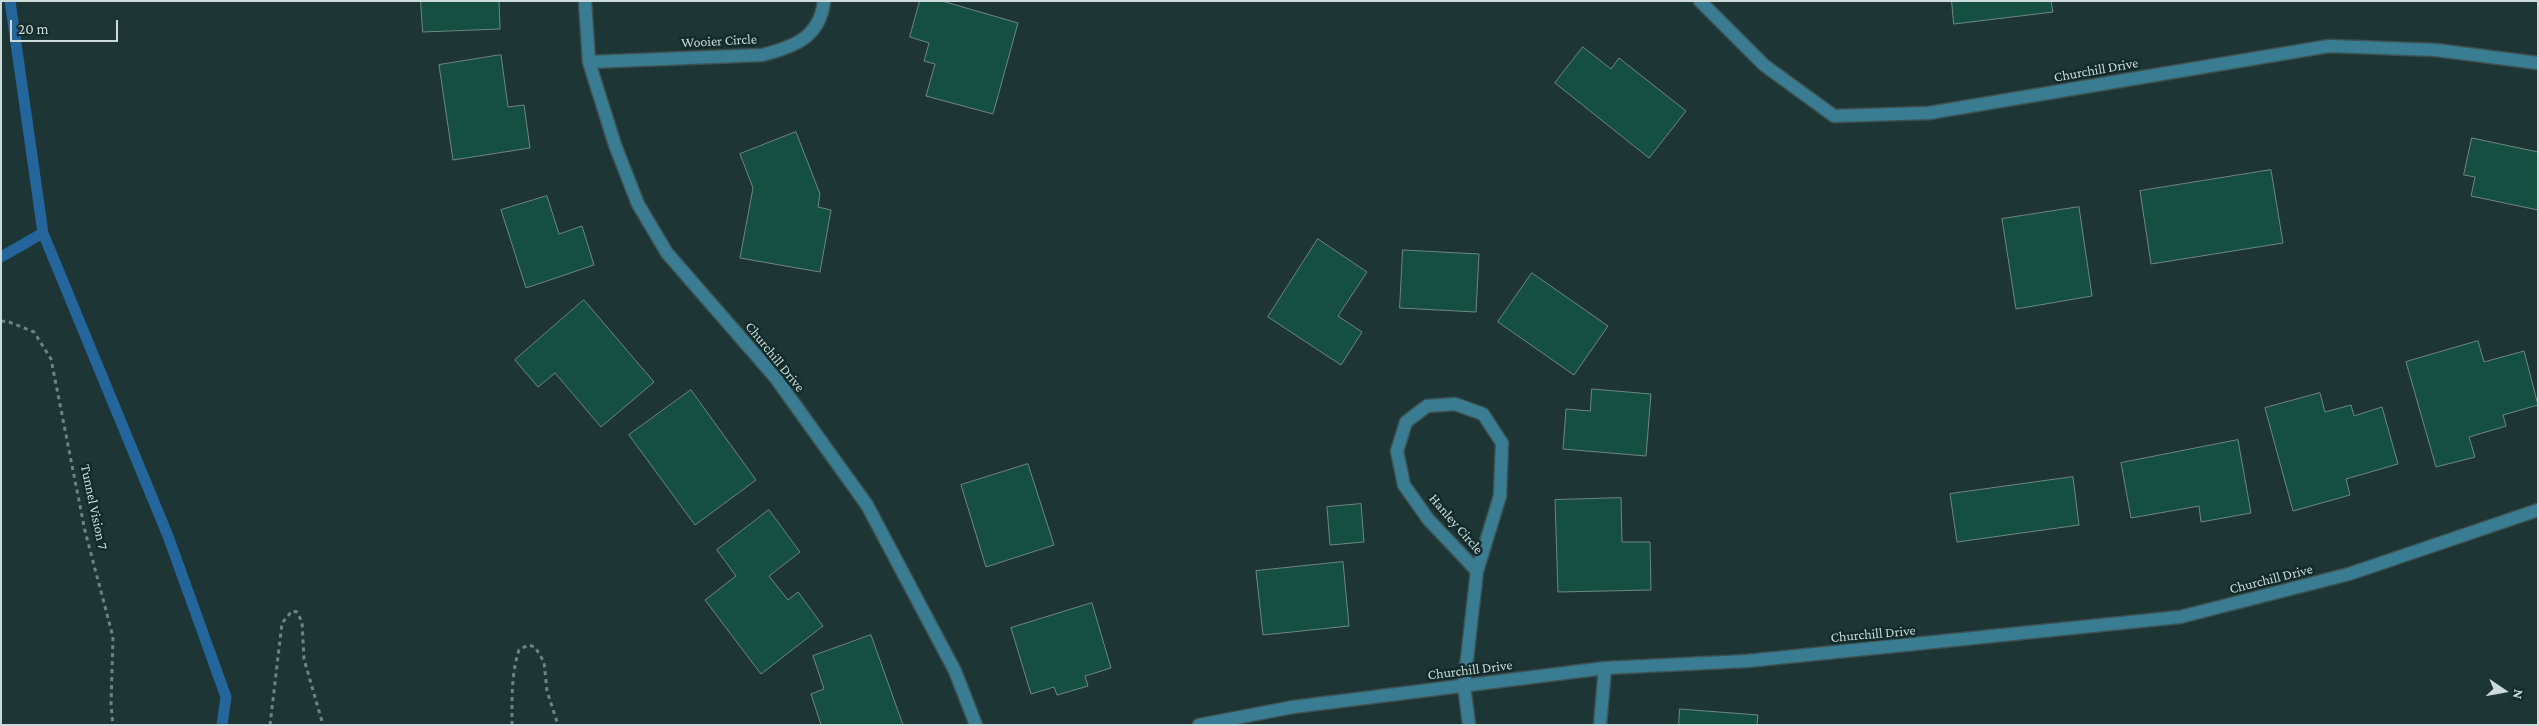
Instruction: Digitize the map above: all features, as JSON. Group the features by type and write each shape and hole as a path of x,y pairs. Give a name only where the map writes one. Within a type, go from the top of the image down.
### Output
{"street":[{"name":"Churchill Drive","path":"585,1 589,62 615,145 635,195 662,245 775,377 867,505 955,671 976,725"},
{"name":"Wooier Circle","path":"589,62 762,55 790,48 813,31 823,10 824,1"},
{"name":"Churchill Drive","path":"1700,1 1764,65 1834,116 1929,114 2329,46 2436,50 2538,63"},
{"name":"Hanley Circle","path":"1469,725 1464,685 1477,570 1500,496 1502,443 1484,414 1455,404 1427,406 1406,422 1397,451 1404,485 1428,519 1477,570"},
{"name":"Churchill Drive","path":"1199,725 1293,707 1605,668 1747,660 2180,617 2349,574 2538,510"},
{"path":"1600,725 1605,668"}],"path":[{"name":"Tunnel Vision 7","path":"1,321 9,322 34,332 51,359 86,530 113,637 111,705 113,725"},
{"path":"270,725 282,623 292,611 297,612 302,622 304,660 323,725"},
{"path":"512,725 512,681 519,650 528,645 535,647 544,662 546,691 558,725"}],"building":[{"path":"421,1 499,1 500,29 423,32"},
{"path":"920,1 942,1 1018,23 993,114 926,96 935,64 924,61 929,43 910,37"},
{"path":"1952,1 2051,1 2053,12 1954,24"},
{"path":"1583,47 1611,69 1619,58 1686,111 1649,158 1555,83"},
{"path":"501,55 508,107 524,105 530,148 453,160 439,65"},
{"path":"796,132 820,194 818,207 831,210 820,272 740,258 753,188 740,154"},
{"path":"2472,138 2538,152 2538,210 2471,196 2475,177 2464,175"},
{"path":"2271,170 2283,243 2151,264 2140,191"},
{"path":"547,196 559,234 582,226 594,265 526,288 501,210"},
{"path":"2079,207 2092,296 2016,309 2002,219"},
{"path":"1318,239 1367,272 1338,316 1362,332 1341,365 1268,317"},
{"path":"1403,250 1479,254 1476,312 1400,308"},
{"path":"1532,273 1608,326 1574,375 1498,322"},
{"path":"584,300 654,382 601,427 555,373 538,387 515,360"},
{"path":"2478,341 2484,362 2524,351 2538,405 2503,415 2506,426 2469,437 2475,457 2436,467 2406,362"},
{"path":"1592,389 1651,394 1646,456 1563,449 1566,409 1590,411"},
{"path":"691,390 756,480 695,525 629,435"},
{"path":"2320,393 2325,412 2351,405 2354,416 2382,407 2398,464 2346,479 2350,495 2293,511 2265,408"},
{"path":"2238,440 2251,513 2201,522 2199,506 2131,518 2121,463"},
{"path":"1028,464 1054,545 986,567 961,485"},
{"path":"2073,477 2079,525 1957,542 1950,494"},
{"path":"1621,498 1622,542 1650,542 1651,590 1558,592 1555,500"},
{"path":"1361,504 1364,542 1330,545 1327,507"},
{"path":"769,510 800,552 769,576 788,600 798,592 823,626 761,674 705,600 736,576 717,550"},
{"path":"1343,562 1349,626 1263,635 1256,571"},
{"path":"1092,603 1111,668 1085,676 1088,686 1057,695 1054,687 1031,694 1011,628"},
{"path":"871,635 903,725 821,725 811,694 824,689 813,656"},
{"path":"1680,709 1758,715 1757,725 1679,725"}],"waterway":[{"path":"10,1 43,233 168,536 226,697 222,725"},
{"path":"1,257 43,233"}]}
